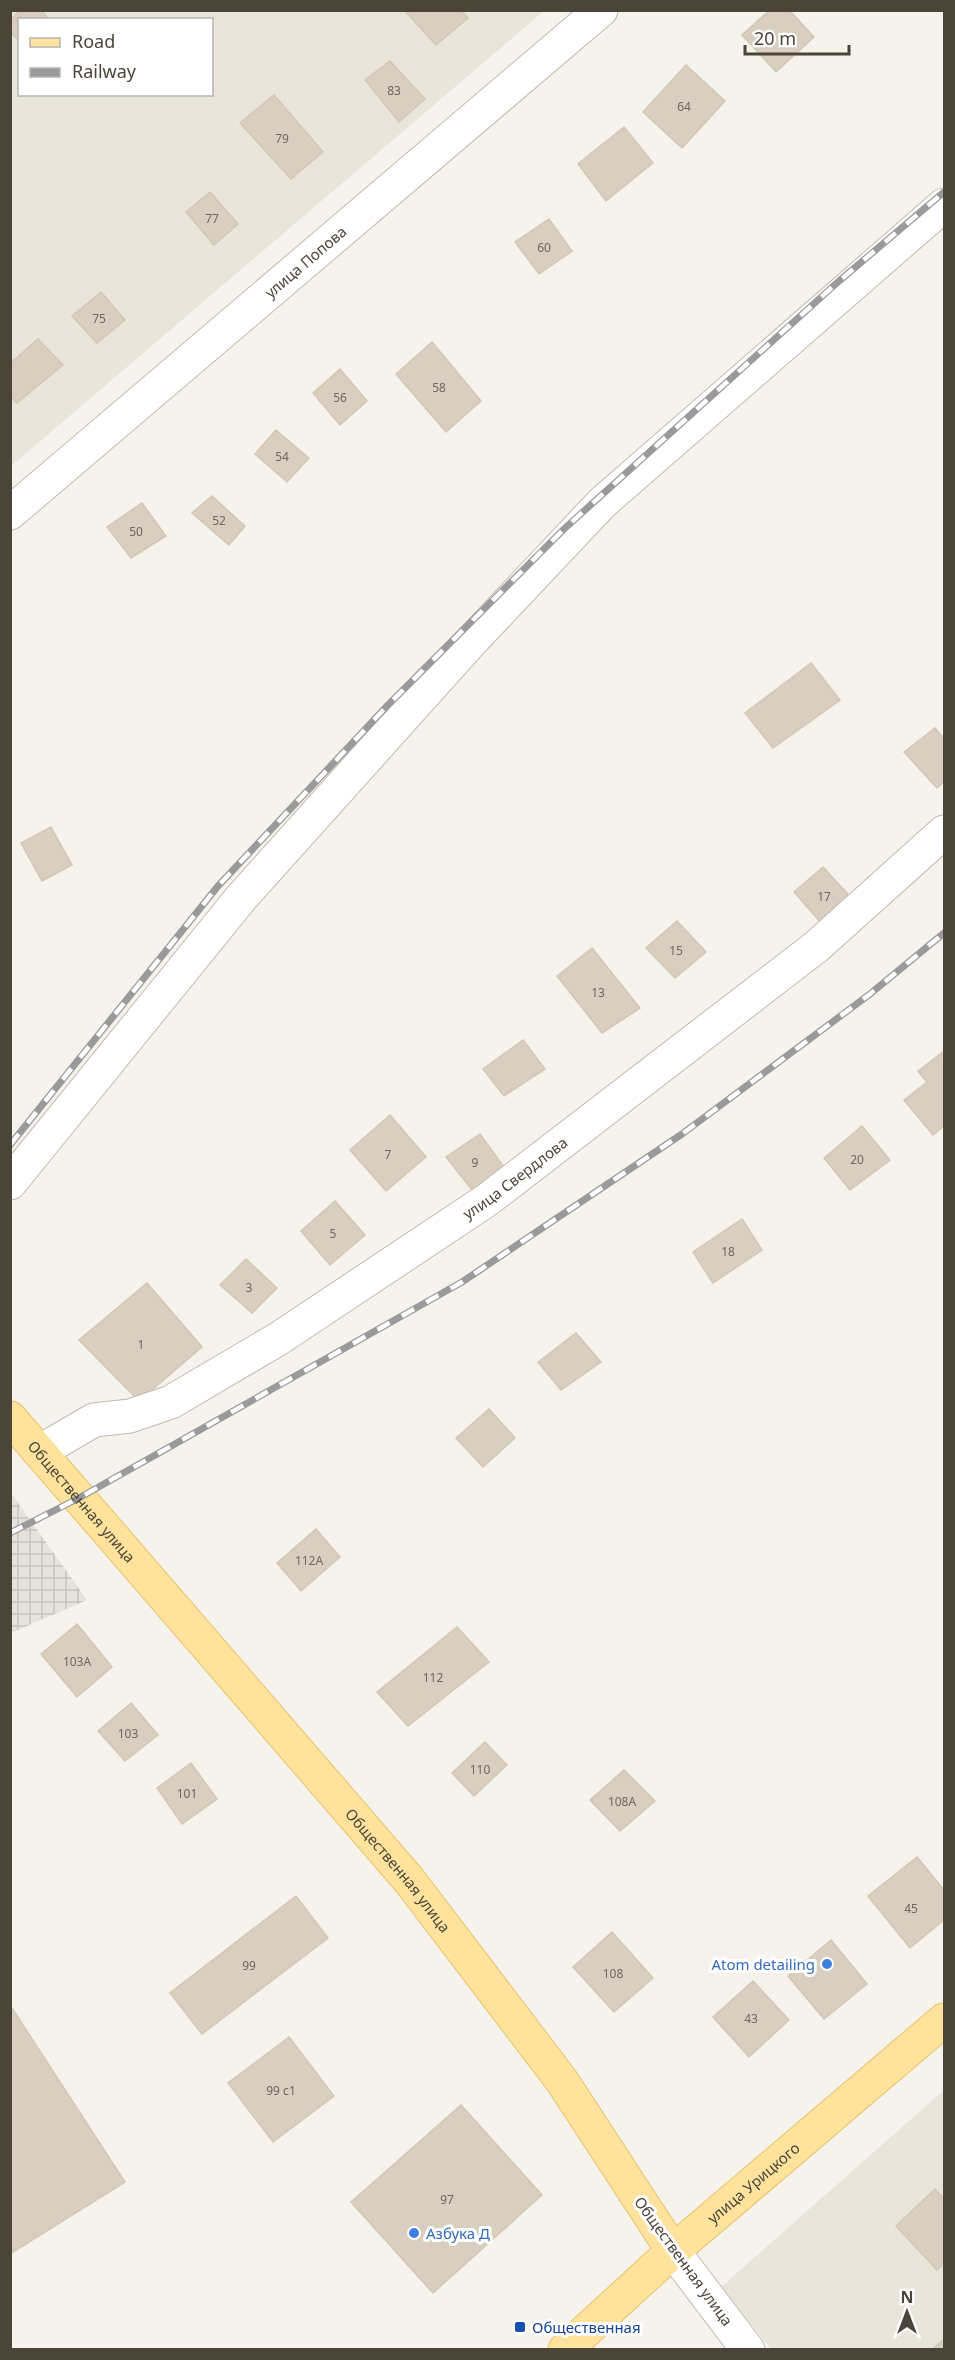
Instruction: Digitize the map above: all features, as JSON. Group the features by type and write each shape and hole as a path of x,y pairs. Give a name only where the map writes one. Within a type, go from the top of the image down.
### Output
{"main road":[{"name":"Общественная улица","path":"10,1418 409,1880 562,2081 673,2251"},
{"name":"улица Урицкого","path":"565,2349 673,2251 945,2020"}],"street":[{"name":"улица Попова","path":"10,513 601,10"},
{"path":"10,1183 241,898 461,653 602,503 945,205"},
{"name":"улица Свердлова","path":"39,1452 94,1419 130,1416 171,1402 278,1339 487,1200 816,947 945,832"},
{"name":"Общественная улица","path":"673,2251 748,2349"}],"shaded area":[{"path":"11,11 544,11 11,466"},
{"path":"11,1493 87,1600 10,1633"},
{"path":"944,2090 944,2349 771,2349 721,2287"}],"building":[{"path":"21,10 41,10 48,18 18,18 18,40 10,32 10,20"},
{"path":"404,10 461,10 468,18 436,45"},
{"path":"770,10 789,10 814,37 776,72 742,35"},
{"path":"390,61 425,99 399,122 365,80"},
{"path":"686,65 725,101 682,148 643,112"},
{"path":"274,95 323,152 291,179 240,123"},
{"path":"624,127 653,163 606,201 578,164"},
{"path":"210,192 238,224 214,245 186,212"},
{"path":"549,219 572,251 539,274 515,242"},
{"path":"101,292 125,320 97,343 72,316"},
{"path":"38,339 63,365 17,403 10,396 10,358 13,361"},
{"path":"432,342 481,401 446,432 396,374"},
{"path":"340,369 367,401 340,425 313,393"},
{"path":"276,430 309,458 287,482 255,454"},
{"path":"212,496 245,526 229,545 192,513"},
{"path":"142,503 166,536 131,558 107,527"},
{"path":"811,663 840,700 773,748 745,713"},
{"path":"935,728 944,739 944,782 937,788 904,752"},
{"path":"51,827 72,865 42,881 21,843"},
{"path":"823,867 854,901 823,925 794,892"},
{"path":"677,921 706,952 675,978 646,948"},
{"path":"592,948 640,1008 602,1033 557,976"},
{"path":"523,1040 545,1069 504,1096 483,1069"},
{"path":"944,1051 944,1126 933,1135 904,1100 927,1082 918,1071"},
{"path":"390,1115 426,1157 386,1191 350,1150"},
{"path":"862,1126 890,1160 850,1190 824,1158"},
{"path":"480,1134 504,1167 472,1190 446,1157"},
{"path":"335,1201 365,1235 330,1265 301,1231"},
{"path":"742,1219 762,1250 713,1283 693,1252"},
{"path":"246,1259 277,1288 252,1313 220,1285"},
{"path":"147,1283 202,1347 139,1401 79,1340"},
{"path":"576,1333 601,1362 561,1390 538,1362"},
{"path":"489,1409 515,1438 483,1467 456,1438"},
{"path":"316,1529 340,1557 301,1591 277,1563"},
{"path":"77,1624 112,1667 77,1697 41,1654"},
{"path":"457,1627 489,1662 408,1726 377,1692"},
{"path":"131,1703 158,1735 125,1761 98,1731"},
{"path":"485,1742 507,1765 474,1796 452,1773"},
{"path":"191,1763 217,1799 182,1824 157,1788"},
{"path":"624,1770 655,1801 620,1831 590,1800"},
{"path":"917,1857 944,1890 944,1920 910,1948 868,1896"},
{"path":"296,1896 328,1938 202,2034 170,1993"},
{"path":"612,1932 653,1978 614,2012 573,1967"},
{"path":"831,1940 867,1984 824,2019 788,1976"},
{"path":"753,1981 789,2020 749,2057 713,2017"},
{"path":"10,2005 125,2182 10,2254"},
{"path":"289,2037 334,2096 273,2142 228,2083"},
{"path":"461,2105 542,2195 433,2293 351,2202"},
{"path":"935,2189 944,2199 944,2264 937,2270 896,2226"},
{"path":"944,2339 944,2350 932,2350"}],"railway":[{"path":"10,1145 218,886 388,705 564,529 839,281 944,192"},
{"path":"10,1533 79,1498 462,1282 682,1134 870,994 944,933"}],"place":[{"name":"Atom detailing","path":"827,1964"},
{"name":"Азбука Д","path":"414,2233"},
{"name":"Общественная","path":"520,2327"}]}
